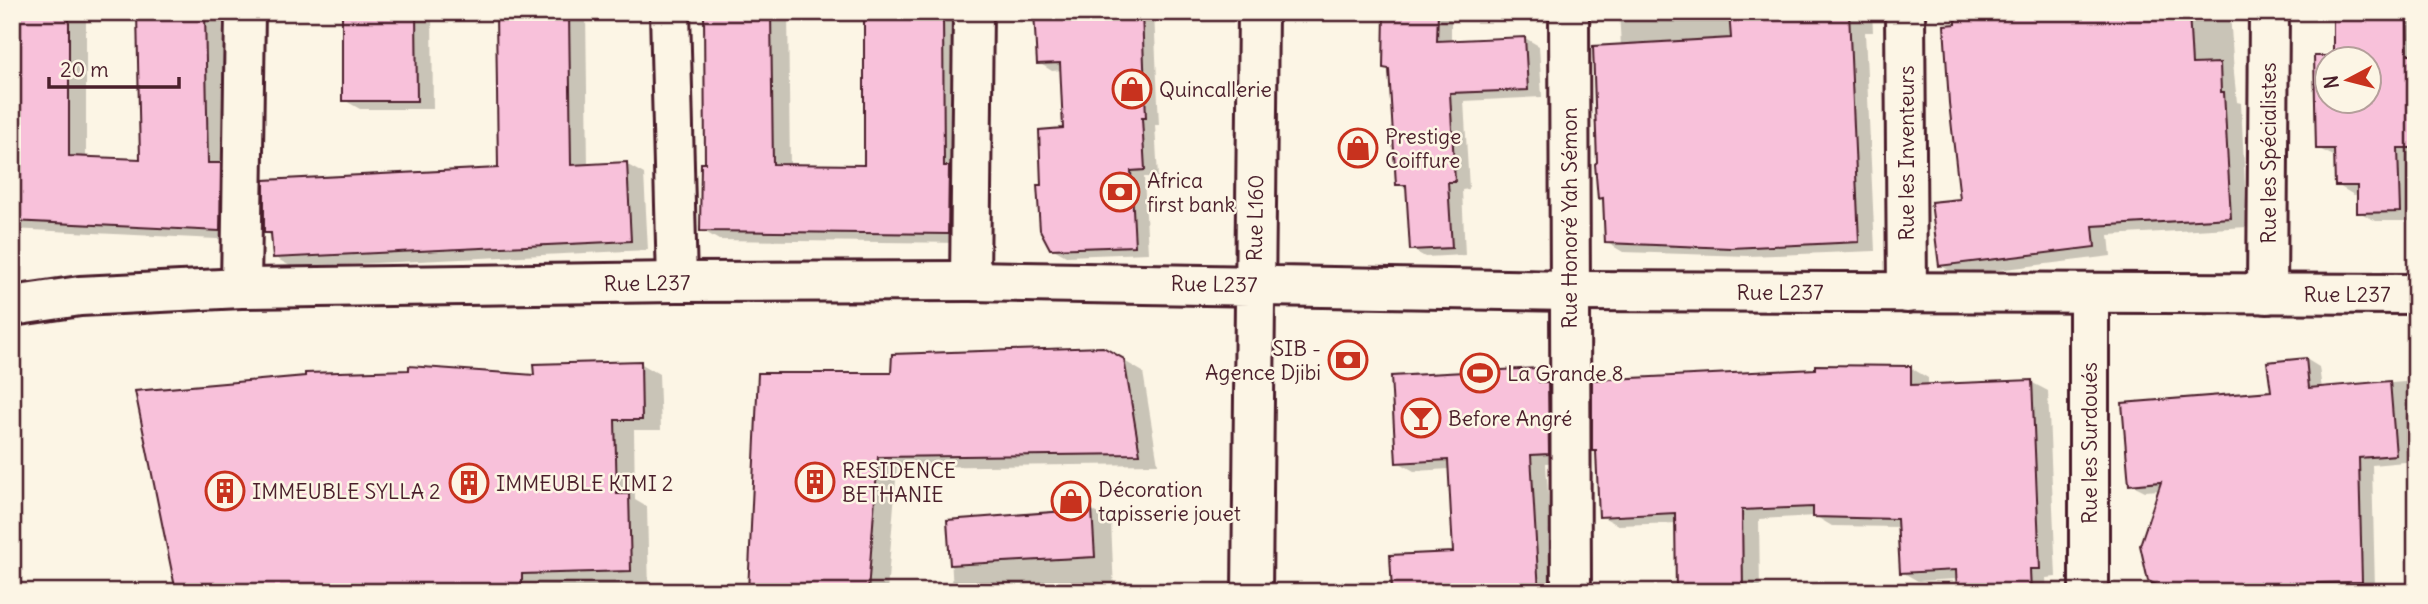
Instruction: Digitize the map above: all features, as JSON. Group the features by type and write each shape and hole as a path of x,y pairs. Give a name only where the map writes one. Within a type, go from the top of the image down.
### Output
{"street":[{"path":"241,288 245,12"},
{"path":"670,12 677,282"},
{"path":"970,281 973,12"},
{"name":"Rue L160","path":"1252,592 1258,12"},
{"name":"Rue Honoré Yah Sémon","path":"1569,12 1571,592"},
{"name":"Rue les Inventeurs","path":"1905,12 1907,293"},
{"name":"Rue les Spécialistes","path":"2267,294 2269,12"},
{"name":"Rue L237","path":"12,306 80,296 241,288 677,282 970,281 1569,291 2416,294"},
{"name":"Rue les Surdoués","path":"2089,293 2089,592"}],"building":[{"path":"12,12 69,12 69,156 140,159 137,12 205,12 208,163 221,163 220,231 12,221"},
{"path":"342,12 416,12 417,101 342,101"},
{"path":"496,12 569,12 571,165 627,162 631,241 273,258 271,233 264,233 264,180 498,168"},
{"path":"704,12 771,12 773,164 864,165 864,12 943,12 944,166 949,166 948,234 700,231 701,163 705,163"},
{"path":"1034,12 1142,12 1145,170 1131,171 1135,246 1050,249 1040,230 1037,185 1041,185 1039,130 1063,128 1060,63 1037,64"},
{"path":"1384,12 1438,12 1437,41 1525,37 1528,90 1450,93 1455,182 1448,182 1452,248 1410,250 1406,185 1396,185 1389,69 1383,68"},
{"path":"1729,12 1849,12 1859,242 1731,248 1605,243 1603,198 1598,199 1595,164 1593,46 1731,38"},
{"path":"1956,12 2081,12 2081,17 2189,12 2192,64 2220,63 2231,218 2093,226 2095,247 1939,266 1931,202 1960,199 1949,103 1944,25 1956,24"},
{"path":"2333,12 2407,12 2408,54 2416,54 2416,148 2398,148 2400,212 2357,213 2357,186 2335,186 2334,149 2316,149 2315,116 2382,116 2382,46 2333,46"},
{"path":"1103,347 1124,359 1140,454 878,457 868,592 748,592 758,373 891,373 892,354"},
{"path":"2306,358 2309,388 2390,381 2396,455 2359,458 2362,582 2229,585 2228,592 2172,592 2148,581 2140,545 2161,482 2129,485 2122,403 2271,391 2267,362"},
{"path":"641,361 642,420 615,420 617,494 629,494 631,571 522,574 522,592 176,592 135,391 305,376 305,373 409,370 409,366 534,375 533,364"},
{"path":"1815,365 1911,366 1911,385 2032,380 2040,569 2030,569 2031,592 1957,592 1956,570 1900,573 1897,519 1813,517 1813,507 1742,510 1743,592 1676,592 1675,513 1599,517 1596,451 1592,451 1592,380 1815,369"},
{"path":"1538,368 1539,382 1548,382 1549,454 1531,455 1539,592 1392,592 1390,555 1453,552 1448,460 1396,463 1391,376"},
{"path":"1092,509 1095,557 950,565 947,520"}],"place":[{"name":"Quincallerie","path":"1132,89"},
{"name":"Prestige Coiffure","path":"1358,148"},
{"name":"Africa first bank","path":"1120,192"},
{"name":"SIB - Agence Djibi","path":"1348,360"},
{"name":"La Grande 8","path":"1480,373"},
{"name":"Before Angré","path":"1421,418"},
{"name":"RESIDENCE BETHANIE","path":"815,482"},
{"name":"IMMEUBLE KIMI 2","path":"469,483"},
{"name":"IMMEUBLE SYLLA 2","path":"225,491"},
{"name":"Décoration tapisserie jouet","path":"1071,501"}]}
